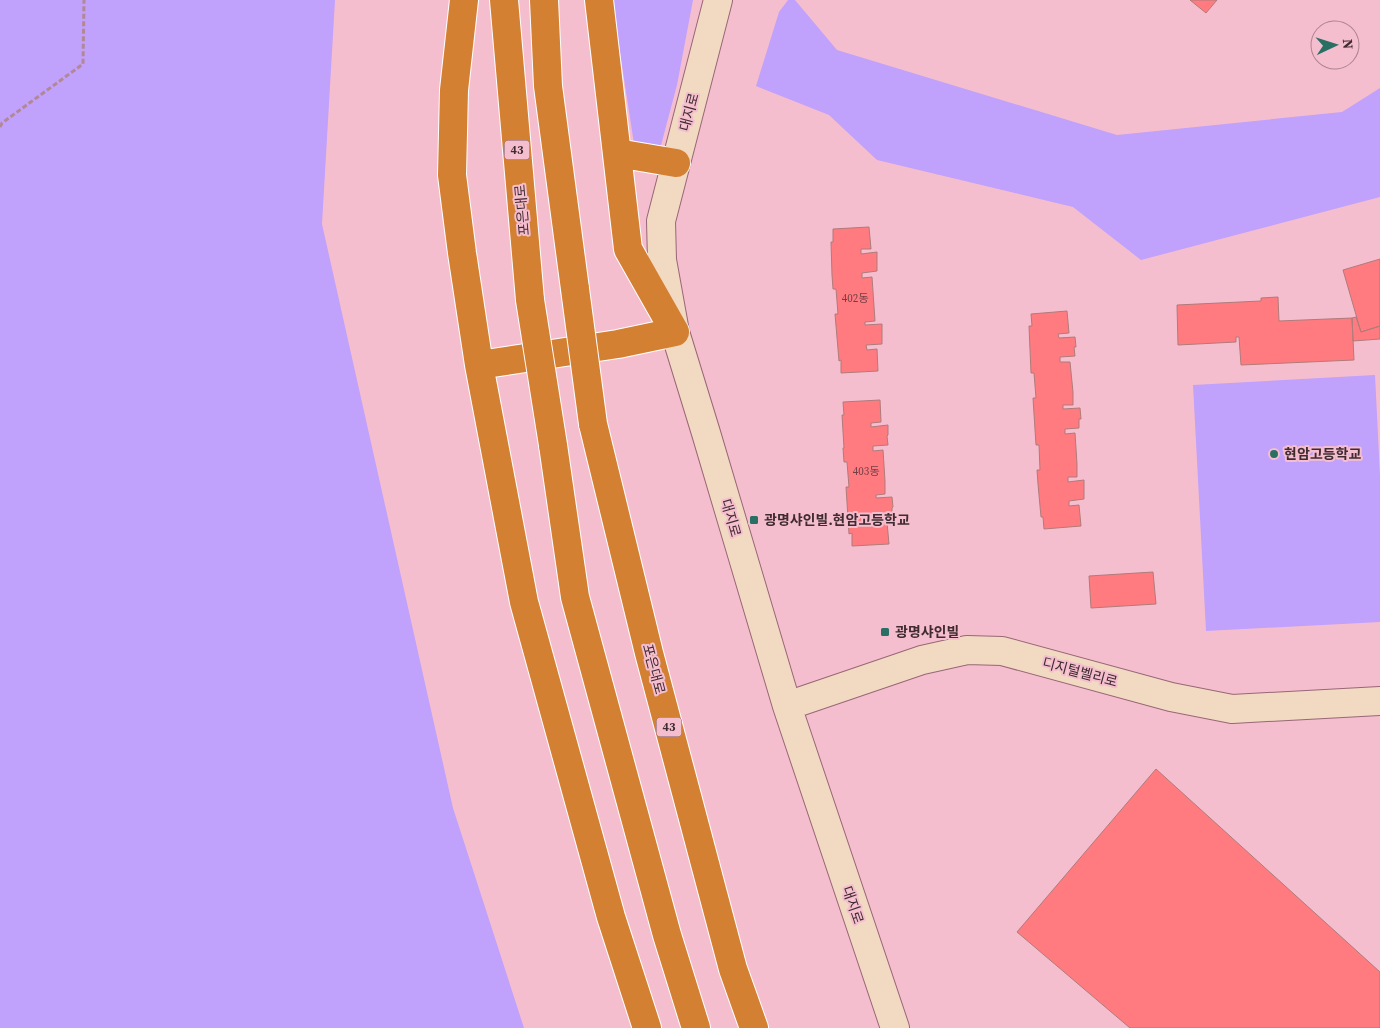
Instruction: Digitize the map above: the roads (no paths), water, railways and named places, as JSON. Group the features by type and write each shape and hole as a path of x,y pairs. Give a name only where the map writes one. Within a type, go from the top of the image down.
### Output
{"highway":[{"path":"464,0 454,90 452,175 479,365 524,602 611,917 647,1028"},
{"name":"포은대로","path":"504,0 530,300 575,597 667,936 696,1028"},
{"name":"포은대로","path":"544,0 548,86 593,424 649,653 734,969 754,1028"},
{"path":"479,365 618,344 674,332 628,249 599,0"},
{"path":"617,153 676,163"}],"street":[{"name":"대지로","path":"718,0 661,221 662,260 674,332 787,706 895,1028"},
{"name":"디지털벨리로","path":"787,706 922,660 968,650 1002,651 1171,697 1232,709 1380,701"}],"place":[{"name":"현암고등학교","path":"1274,454"},
{"name":"광명샤인빌.현암고등학교","path":"754,520"},
{"name":"광명샤인빌","path":"885,632"}]}
